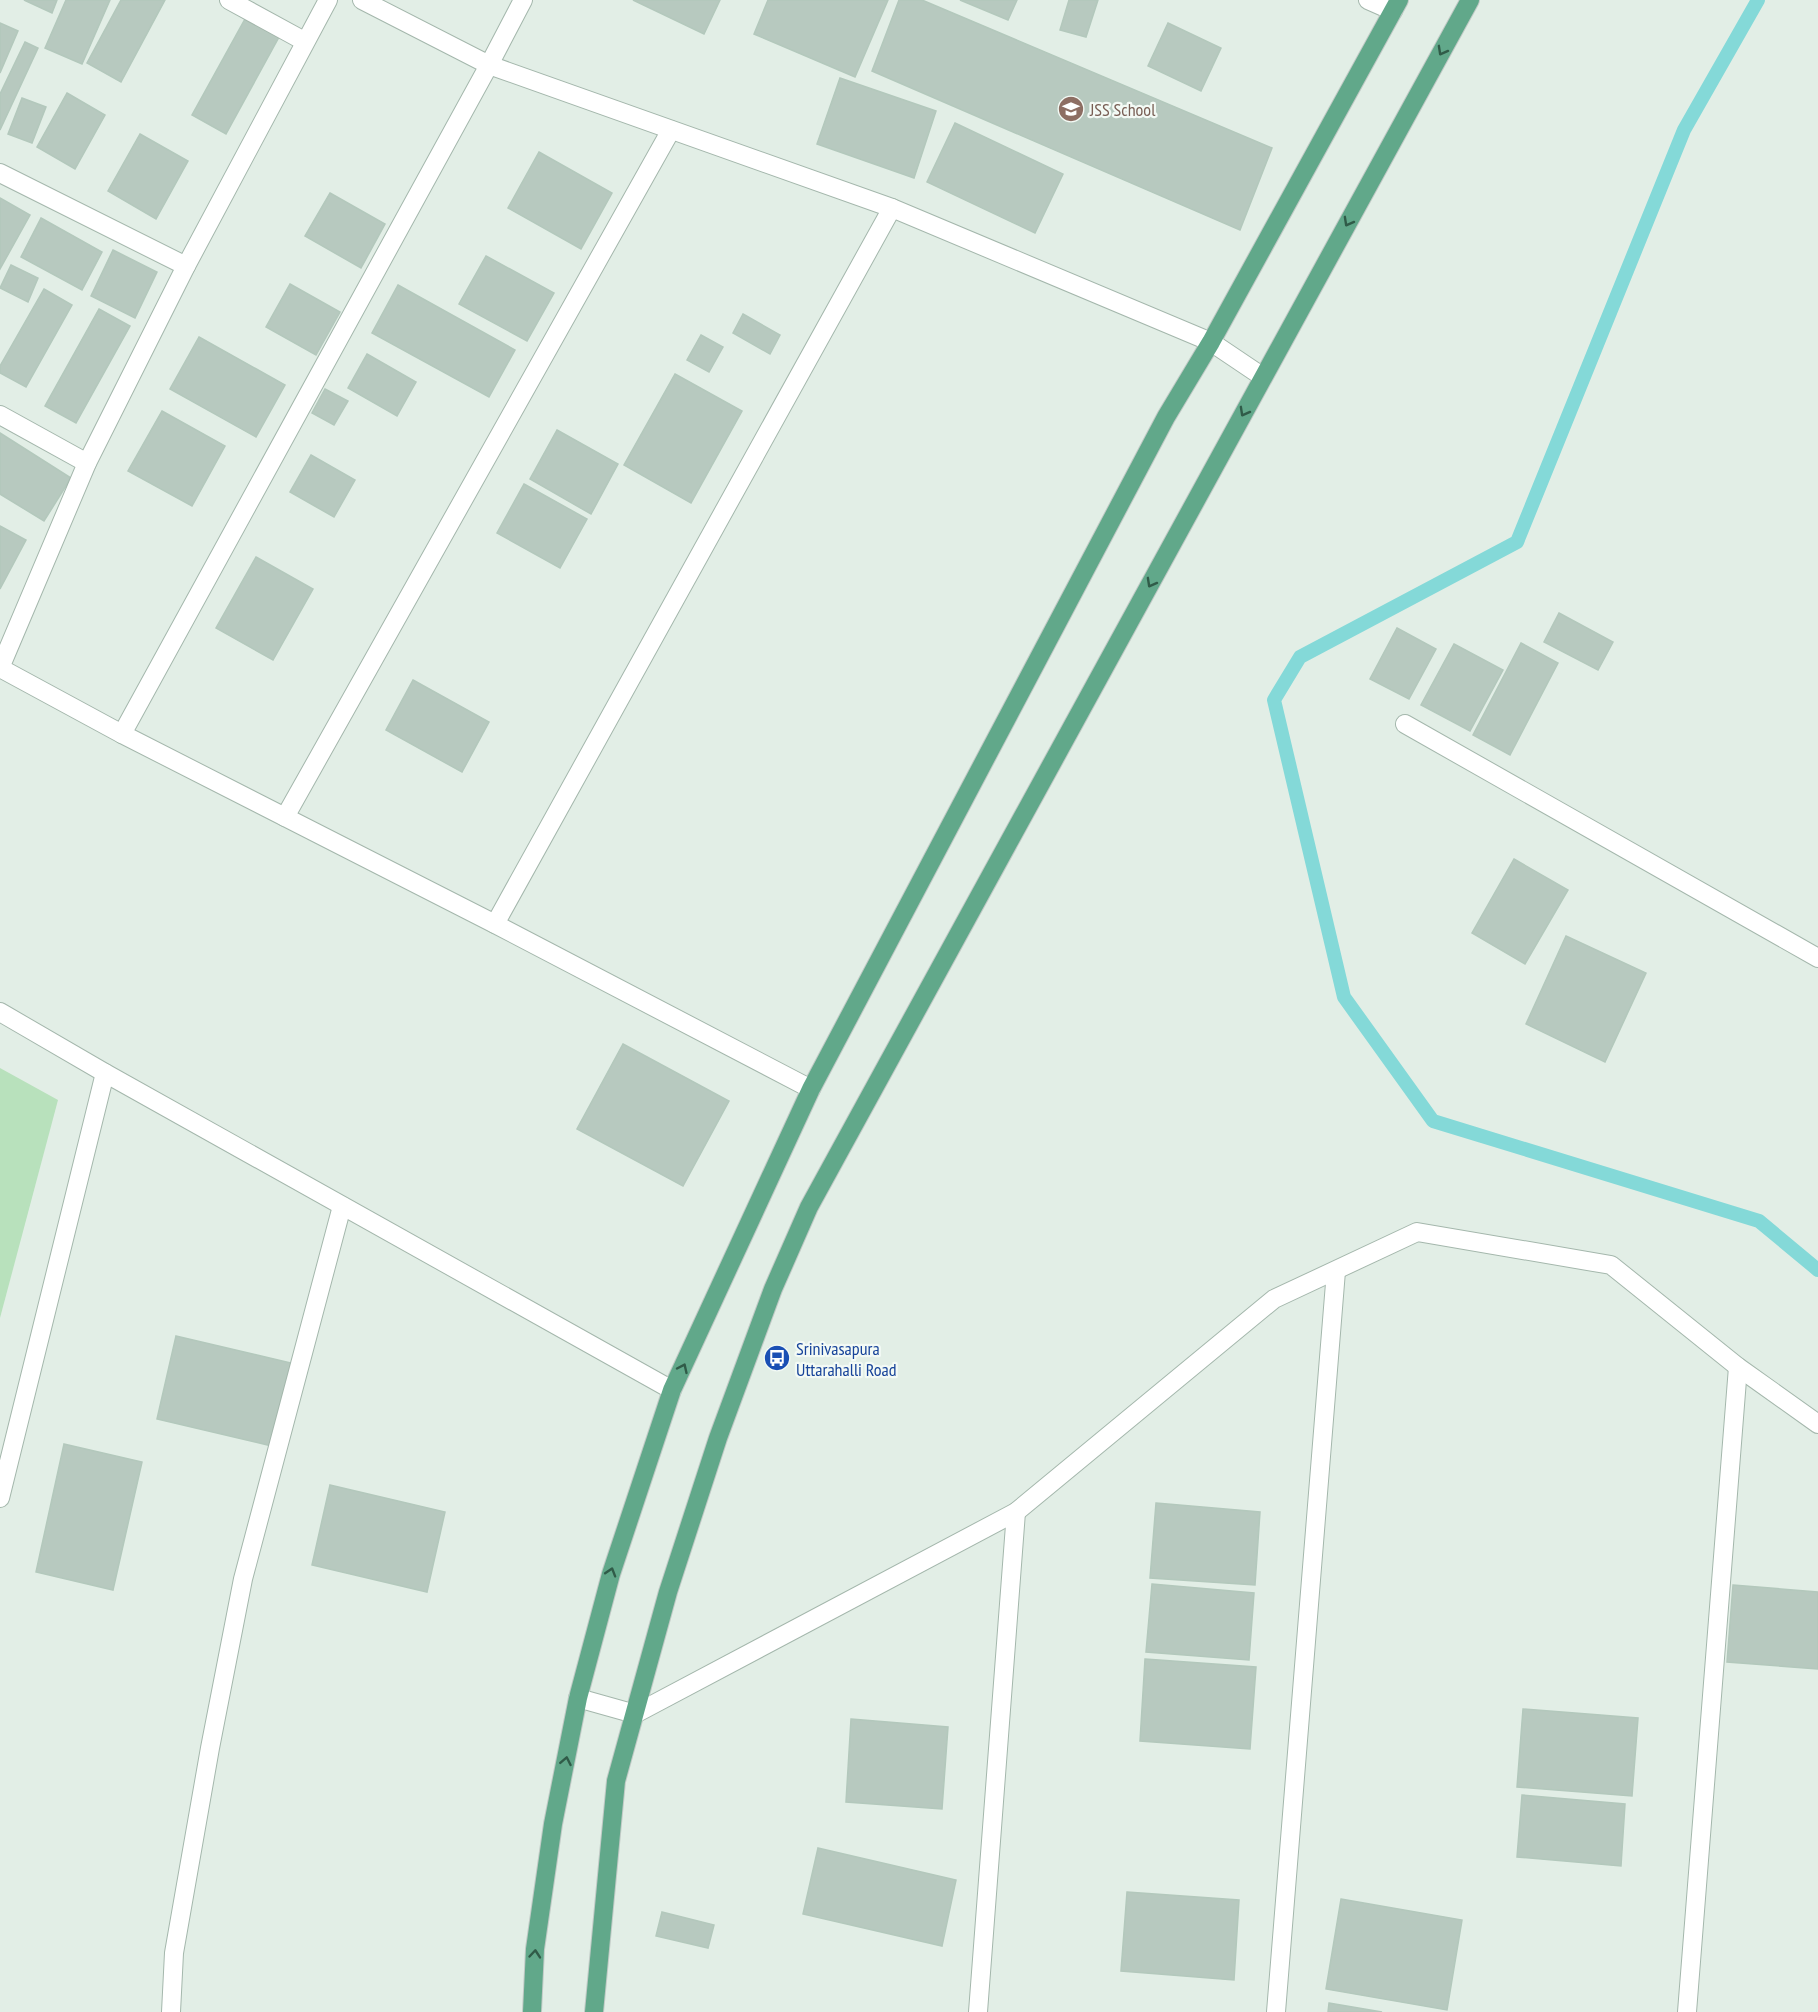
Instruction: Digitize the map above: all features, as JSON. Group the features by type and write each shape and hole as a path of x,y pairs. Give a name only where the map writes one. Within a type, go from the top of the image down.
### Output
{"main road":[{"path":"594,2012 616,1781 668,1592 718,1438 769,1299 809,1207 1470,0"},
{"path":"532,2012 535,1949 553,1824 578,1698 610,1574 672,1390 811,1089 1166,417 1211,342 1396,5"}],"street":[{"path":"229,0 304,41"},
{"path":"328,0 304,41 186,266 87,463 0,668 122,734 495,924 811,1089"},
{"path":"362,0 489,65 892,208 1211,342 1263,377"},
{"path":"122,734 524,0"},
{"path":"1368,0 1396,5"},
{"path":"285,817 671,130"},
{"path":"0,173 186,266"},
{"path":"495,924 892,208"},
{"path":"0,415 87,463"},
{"path":"1405,724 1818,958"},
{"path":"0,1012 672,1390"},
{"path":"0,1498 105,1073"},
{"path":"171,2012 174,1953 243,1579 342,1206"},
{"path":"578,1698 635,1714 1016,1512 1274,1299 1417,1232 1611,1265 1738,1367 1818,1424"},
{"path":"1276,2012 1336,1270"},
{"path":"1687,2012 1738,1367"},
{"path":"978,2012 1016,1512"}],"green space":[{"path":"0,1068 58,1100 0,1318"}],"building":[{"path":"24,0 57,0 52,13"},
{"path":"66,0 110,0 82,64 45,48"},
{"path":"121,0 165,0 121,82 87,63"},
{"path":"633,0 720,0 704,34"},
{"path":"768,0 888,0 855,77 754,34"},
{"name":"JSS School","path":"899,0 922,0 1272,148 1240,230 872,71"},
{"path":"960,0 1017,0 1008,20"},
{"path":"1069,0 1098,0 1086,37 1060,30"},
{"path":"245,19 279,37 226,134 192,115"},
{"path":"0,23 18,31 0,73"},
{"path":"1168,23 1221,48 1201,91 1148,66"},
{"path":"25,42 38,48 0,130 0,94"},
{"path":"840,78 936,111 914,178 817,144"},
{"path":"67,93 105,115 75,169 37,147"},
{"path":"22,98 46,107 32,143 8,134"},
{"path":"955,123 1063,174 1035,233 927,182"},
{"path":"140,134 188,161 156,219 108,191"},
{"path":"539,152 612,193 581,249 508,208"},
{"path":"330,193 385,224 361,268 305,236"},
{"path":"0,198 30,215 0,269"},
{"path":"41,218 102,252 82,290 21,257"},
{"path":"113,250 157,272 135,318 91,296"},
{"path":"486,256 554,293 527,341 459,304"},
{"path":"11,265 38,278 28,302 0,288"},
{"path":"290,284 340,312 316,355 266,327"},
{"path":"398,285 515,350 489,397 372,333"},
{"path":"44,289 72,305 26,387 0,373 0,366"},
{"path":"99,309 130,326 76,423 45,406"},
{"path":"743,314 780,335 770,354 733,333"},
{"path":"701,335 723,347 709,372 687,360"},
{"path":"199,337 285,385 256,437 170,389"},
{"path":"367,354 416,382 397,416 348,388"},
{"path":"675,374 742,411 691,503 624,465"},
{"path":"325,389 348,401 334,425 312,413"},
{"path":"162,411 225,446 192,506 128,471"},
{"path":"557,430 618,464 591,514 530,479"},
{"path":"0,433 71,478 44,521 0,494"},
{"path":"311,455 355,480 334,517 290,492"},
{"path":"524,484 587,519 560,568 497,533"},
{"path":"0,526 26,540 0,589"},
{"path":"256,557 313,589 273,660 216,628"},
{"path":"1559,613 1613,642 1598,670 1544,642"},
{"path":"1397,628 1436,649 1409,699 1370,679"},
{"path":"1521,643 1558,663 1510,755 1473,735"},
{"path":"1454,644 1503,670 1470,731 1421,705"},
{"path":"413,680 489,722 462,772 386,730"},
{"path":"1514,859 1568,890 1525,964 1472,933"},
{"path":"1566,936 1646,973 1605,1062 1526,1024"},
{"path":"623,1044 729,1101 683,1186 577,1129"},
{"path":"176,1336 291,1363 272,1446 157,1419"},
{"path":"64,1444 142,1462 113,1590 36,1572"},
{"path":"330,1485 445,1512 427,1592 312,1565"},
{"path":"1156,1503 1260,1512 1255,1585 1150,1578"},
{"path":"1152,1584 1254,1593 1249,1660 1146,1652"},
{"path":"1733,1585 1818,1592 1818,1669 1727,1662"},
{"path":"1145,1659 1256,1667 1250,1749 1140,1741"},
{"path":"1523,1709 1638,1718 1632,1796 1517,1787"},
{"path":"851,1719 948,1727 942,1809 846,1802"},
{"path":"1522,1795 1625,1804 1621,1866 1517,1857"},
{"path":"818,1848 956,1880 942,1946 803,1914"},
{"path":"1127,1892 1239,1900 1234,1980 1121,1971"},
{"path":"1341,1899 1462,1920 1447,2010 1326,1989"},
{"path":"662,1912 714,1925 708,1948 656,1936"},
{"path":"1329,2003 1382,2012 1328,2012"}],"waterway":[{"path":"1758,0 1684,130 1517,542 1300,657 1274,700 1344,997 1433,1121 1759,1221 1818,1270"}],"place":[{"name":"JSS School","path":"1071,109"},
{"name":"Srinivasapura Uttarahalli Road","path":"777,1358"}]}
